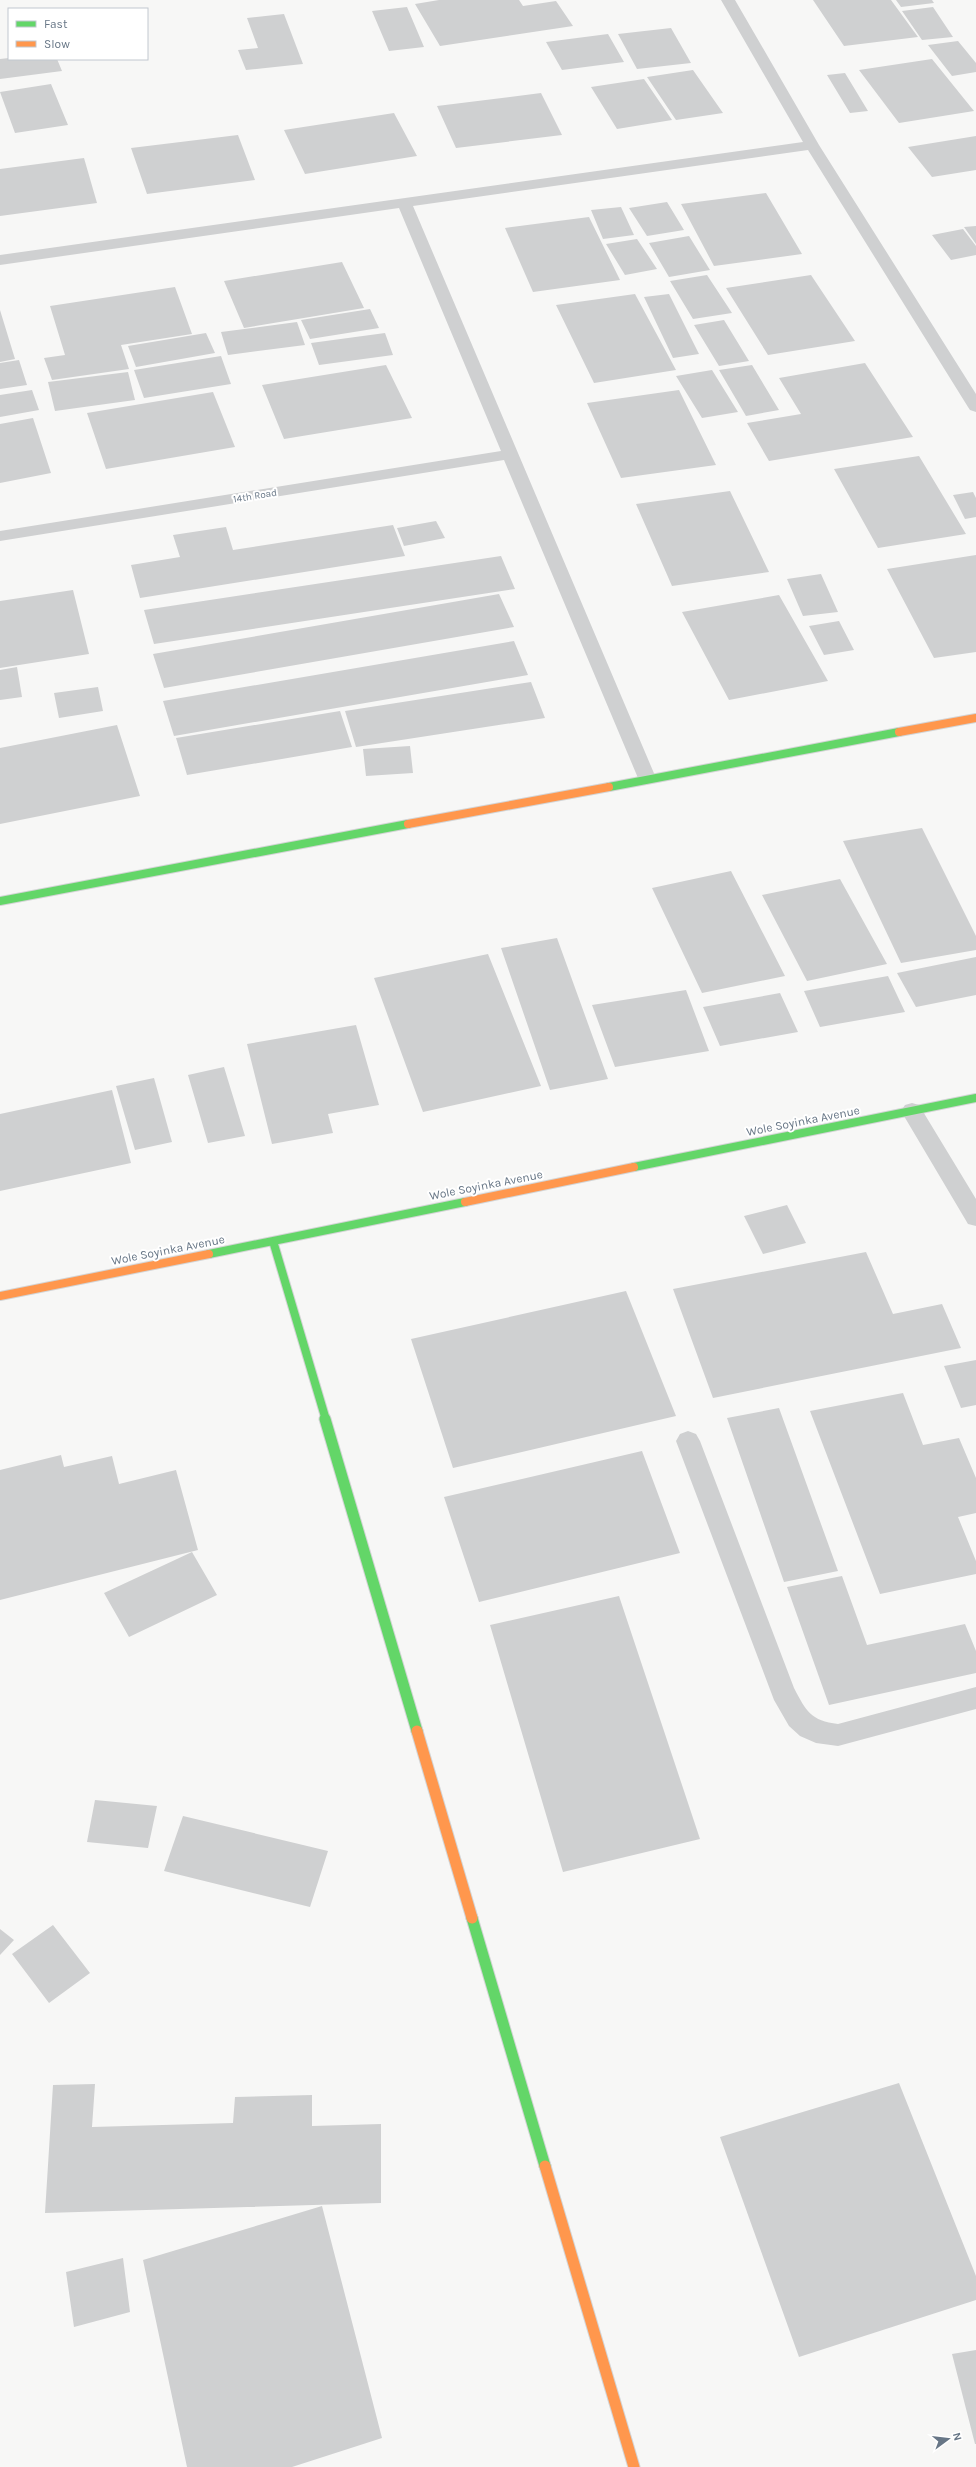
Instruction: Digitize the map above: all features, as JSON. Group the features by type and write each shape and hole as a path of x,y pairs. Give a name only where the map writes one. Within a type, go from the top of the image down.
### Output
{"street":[{"path":"728,0 812,145 976,407"},
{"path":"0,260 812,145"},
{"path":"404,202 647,778"},
{"name":"14th Road","path":"0,536 511,454"},
{"path":"0,901 647,778 976,718"},
{"name":"Wole Soyinka Avenue","path":"0,1296 976,1098"},
{"path":"912,1111 976,1218"},
{"path":"274,1241 634,2467"},
{"path":"688,1441 783,1692 803,1726 822,1734 838,1735 976,1698"}],"building":[{"path":"439,0 519,0 523,6 556,1 573,26 440,46 415,4"},
{"path":"813,0 891,0 918,37 844,46"},
{"path":"896,0 932,0 934,3 901,7"},
{"path":"407,7 424,47 389,51 372,11"},
{"path":"933,7 953,37 922,40 902,11"},
{"path":"284,14 303,64 246,70 238,50 258,48 247,18"},
{"path":"671,28 691,63 637,69 618,34"},
{"path":"608,34 624,62 562,70 546,42"},
{"path":"958,41 976,63 976,72 952,76 928,45"},
{"path":"0,59 57,60 62,71 0,79"},
{"path":"932,59 974,111 899,123 859,70"},
{"path":"693,70 723,113 676,120 647,77"},
{"path":"845,73 868,111 850,113 827,75"},
{"path":"644,79 672,120 617,129 591,87"},
{"path":"51,84 68,125 15,133 0,92"},
{"path":"541,93 562,135 456,148 437,106"},
{"path":"394,113 417,156 305,174 284,130"},
{"path":"238,135 255,180 147,194 131,148"},
{"path":"976,136 976,170 932,177 908,147"},
{"path":"84,158 97,203 0,216 0,169"},
{"path":"766,193 802,254 714,266 681,204"},
{"path":"667,202 684,230 647,236 629,208"},
{"path":"621,207 634,235 603,239 591,210"},
{"path":"589,217 620,280 533,292 505,228"},
{"path":"976,226 976,244 964,227"},
{"path":"963,229 976,246 976,255 951,260 932,235"},
{"path":"689,236 710,270 669,277 649,243"},
{"path":"637,239 657,269 625,275 606,244"},
{"path":"342,262 364,308 244,328 224,281"},
{"path":"707,275 732,313 693,319 670,281"},
{"path":"811,275 855,341 768,355 726,288"},
{"path":"175,287 192,334 121,345 129,369 52,380 44,358 65,355 50,306"},
{"path":"635,294 676,370 594,383 556,305"},
{"path":"669,294 699,354 673,358 644,297"},
{"path":"370,309 379,328 310,339 301,320"},
{"path":"0,310 15,359 0,362"},
{"path":"724,320 749,361 719,366 694,325"},
{"path":"297,322 305,345 228,355 221,332"},
{"path":"206,333 215,353 136,367 128,346"},
{"path":"385,333 393,355 319,365 311,343"},
{"path":"221,356 231,384 144,398 134,370"},
{"path":"19,360 27,385 0,389 0,363"},
{"path":"865,363 913,437 769,461 747,423 801,414 779,378"},
{"path":"386,365 412,418 284,439 262,385"},
{"path":"752,365 779,410 746,416 719,370"},
{"path":"712,370 738,412 702,418 676,376"},
{"path":"128,372 135,400 55,411 48,382"},
{"path":"32,390 39,410 0,417 0,395"},
{"path":"679,390 716,465 621,478 587,403"},
{"path":"213,392 235,447 106,469 87,413"},
{"path":"33,418 51,473 0,483 0,424"},
{"path":"919,456 966,534 878,548 834,469"},
{"path":"730,491 769,572 672,586 636,504"},
{"path":"973,492 976,498 976,517 965,519 953,495"},
{"path":"436,521 445,538 404,546 397,528"},
{"path":"393,525 405,556 140,598 131,565 180,557 173,535 226,527 233,550"},
{"path":"976,555 976,652 934,658 887,569"},
{"path":"501,556 515,589 154,644 144,610"},
{"path":"821,574 838,612 803,616 787,579"},
{"path":"73,590 89,654 0,668 0,601"},
{"path":"499,594 514,627 164,688 153,654"},
{"path":"779,595 828,681 729,700 682,612"},
{"path":"839,621 854,650 824,655 809,626"},
{"path":"514,641 528,675 174,736 163,701"},
{"path":"17,667 22,697 0,700 0,670"},
{"path":"531,682 545,718 356,747 345,711"},
{"path":"98,687 103,711 59,718 54,693"},
{"path":"340,711 352,747 187,775 176,738"},
{"path":"117,725 140,796 0,824 0,748"},
{"path":"410,746 413,773 366,776 363,749"},
{"path":"922,828 976,936 976,950 901,963 843,841"},
{"path":"731,871 785,976 702,993 652,888"},
{"path":"840,879 887,964 807,981 762,895"},
{"path":"557,938 608,1079 550,1090 501,948"},
{"path":"488,954 541,1086 423,1112 374,978"},
{"path":"976,957 976,995 916,1007 897,973"},
{"path":"888,976 905,1012 820,1027 804,991"},
{"path":"686,990 709,1051 615,1067 592,1005"},
{"path":"780,993 798,1032 720,1046 703,1007"},
{"path":"356,1025 379,1105 328,1114 333,1133 272,1144 247,1044"},
{"path":"224,1067 245,1136 208,1143 188,1075"},
{"path":"154,1078 172,1142 135,1150 116,1086"},
{"path":"112,1090 131,1163 0,1191 0,1114"},
{"path":"787,1205 806,1243 763,1254 744,1216"},
{"path":"866,1252 893,1314 942,1304 961,1348 713,1398 673,1289"},
{"path":"626,1291 676,1416 453,1468 411,1339"},
{"path":"976,1360 976,1405 961,1408 944,1366"},
{"path":"903,1393 923,1445 959,1438 976,1478 976,1513 958,1517 976,1561 976,1574 880,1594 810,1411"},
{"path":"779,1408 838,1571 784,1582 727,1418"},
{"path":"642,1451 680,1553 479,1602 444,1497"},
{"path":"61,1455 64,1467 112,1456 119,1484 176,1470 198,1550 0,1600 0,1470"},
{"path":"192,1552 217,1595 129,1637 104,1593"},
{"path":"842,1576 867,1645 965,1624 976,1651 976,1673 829,1705 787,1587"},
{"path":"619,1596 700,1839 563,1872 490,1625"},
{"path":"95,1800 157,1806 148,1848 87,1842"},
{"path":"183,1816 328,1851 310,1907 164,1871"},
{"path":"53,1925 90,1973 49,2003 12,1954"},
{"path":"0,1929 14,1940 0,1955"},
{"path":"899,2083 976,2276 976,2300 799,2357 720,2137"},
{"path":"95,2084 92,2127 233,2123 235,2097 312,2095 312,2126 381,2124 381,2203 45,2213 53,2085"},
{"path":"322,2206 382,2438 292,2467 187,2467 143,2260"},
{"path":"123,2258 130,2312 74,2327 66,2272"},
{"path":"976,2350 976,2444 975,2444 952,2354"}],"traffic: fast":[{"path":"609,787 899,732"},
{"path":"0,901 408,824"},
{"path":"634,1167 976,1098"},
{"path":"209,1254 465,1202"},
{"path":"273,1241 417,1731"},
{"path":"472,1918 545,2166"}],"traffic: slow":[{"path":"899,732 976,718"},
{"path":"408,824 609,787"},
{"path":"465,1202 634,1167"},
{"path":"0,1296 209,1254"},
{"path":"417,1731 472,1918"},
{"path":"545,2166 634,2467"}]}
